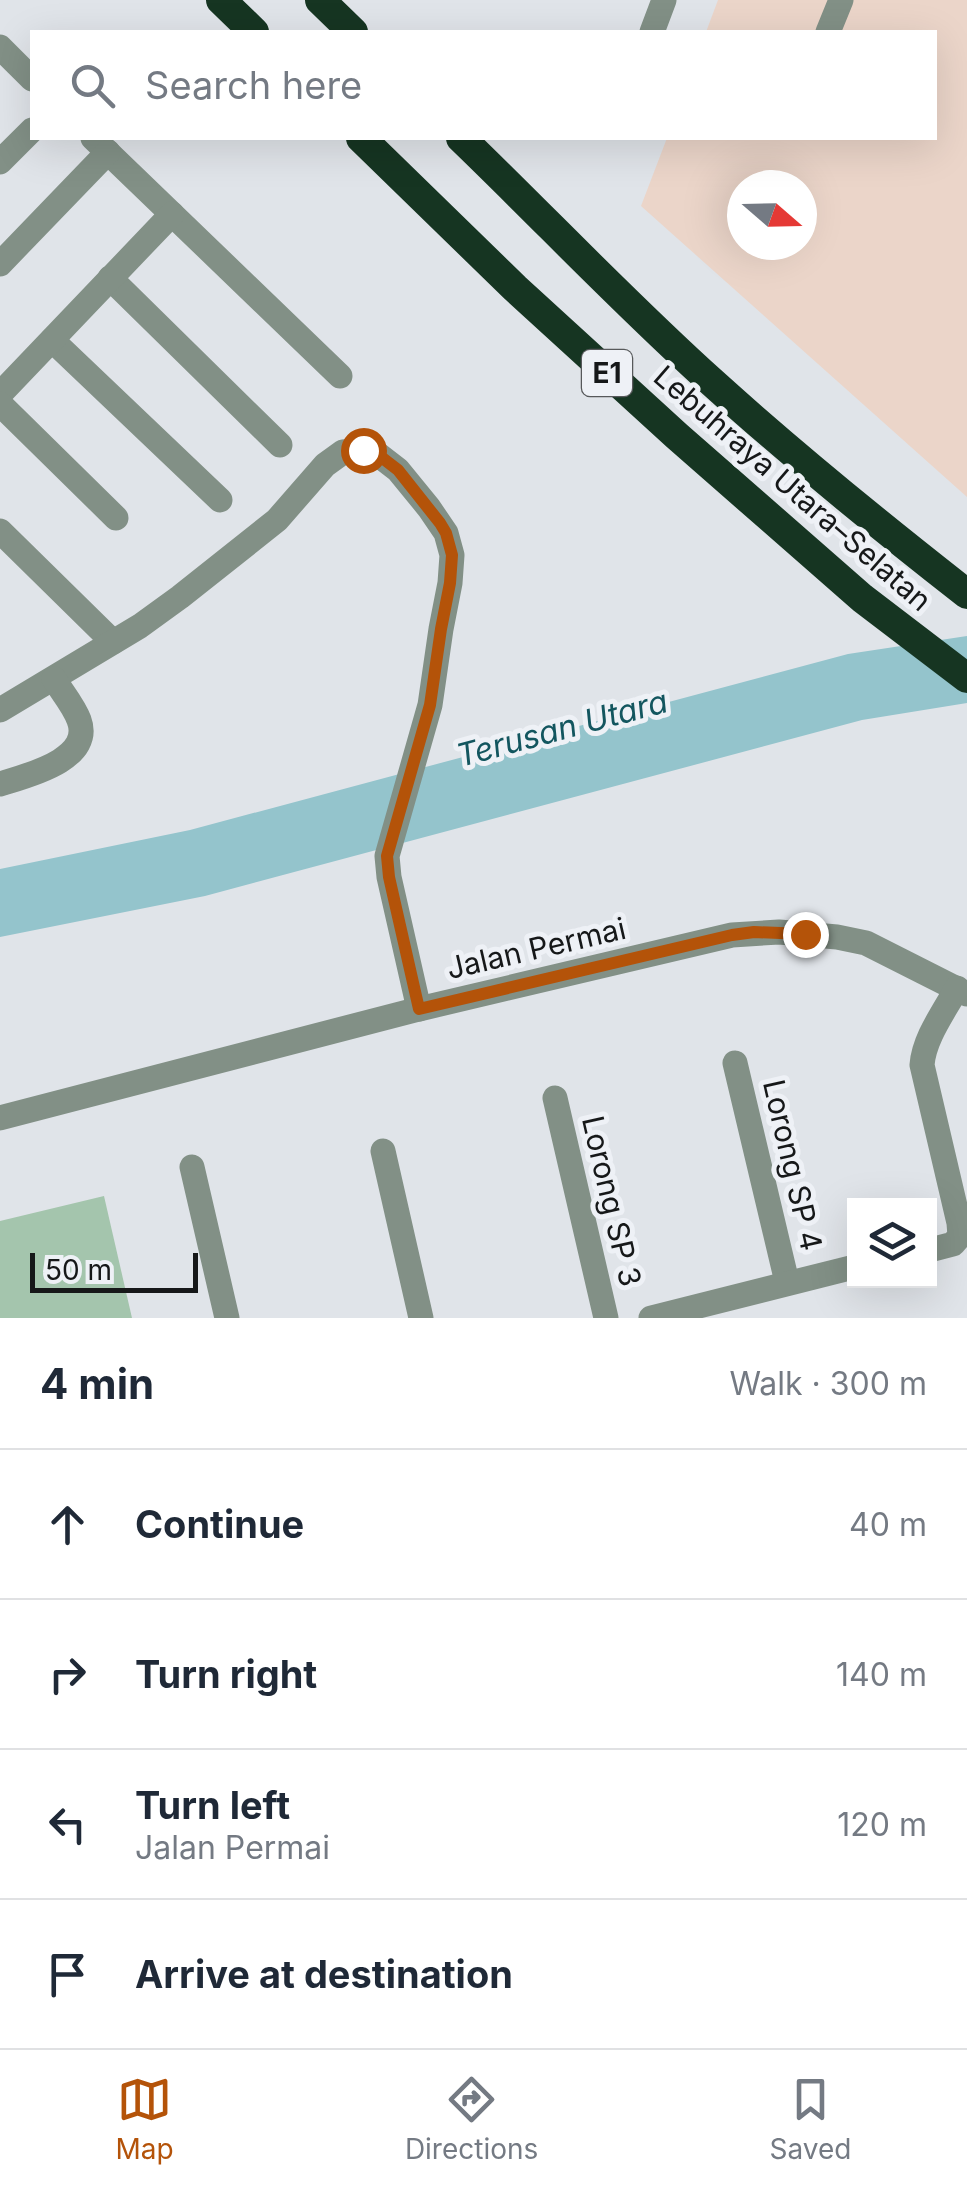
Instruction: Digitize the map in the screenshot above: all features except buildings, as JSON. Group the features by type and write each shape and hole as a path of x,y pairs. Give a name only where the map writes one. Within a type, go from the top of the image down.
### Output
{"highway":[{"path":"221,0 252,30"},
{"path":"320,0 351,30"},
{"name":"Lebuhraya Utara–Selatan","path":"363,140 585,353 862,598 967,678"},
{"name":"Lebuhraya Utara–Selatan","path":"463,140 712,382 967,594"}],"street":[{"path":"653,30 664,0"},
{"path":"829,30 841,0"},
{"path":"0,47 30,76"},
{"path":"0,162 30,132"},
{"path":"0,264 101,145 340,376"},
{"path":"0,394 172,214"},
{"path":"110,278 280,445"},
{"path":"52,340 220,500"},
{"path":"0,404 116,518"},
{"path":"0,710 180,598 276,520 325,465 344,452 376,453 398,470 429,508 446,533 452,555 423,737 387,856 419,1009"},
{"path":"0,532 113,642"},
{"path":"0,784 53,767 73,749 80,736 81,723 54,678"},
{"name":"Jalan Permai","path":"0,1118 419,1009 754,932 837,937 866,943 962,991"},
{"path":"941,1247 960,1236 960,1223 922,1065 928,1042 962,991"},
{"name":"Lorong SP 4","path":"735,1062 787,1282"},
{"name":"Lorong SP 3","path":"555,1098 606,1318"},
{"path":"383,1151 421,1318"},
{"path":"192,1167 227,1318"},
{"path":"652,1318 847,1269"}],"shaded area":[{"path":"718,0 967,0 967,497 641,206 666,140 937,140 937,30 707,30"}],"green space":[{"path":"104,1196 132,1318 0,1318 0,1221"}],"water":[{"name":"Terusan Utara","path":"967,636 967,703 862,720 205,896 0,937 0,869 190,830 848,654"}],"route":[{"path":"363,450 376,453 398,470 440,523 452,555 430,705 387,856 419,1009 732,935 805,934"}]}
